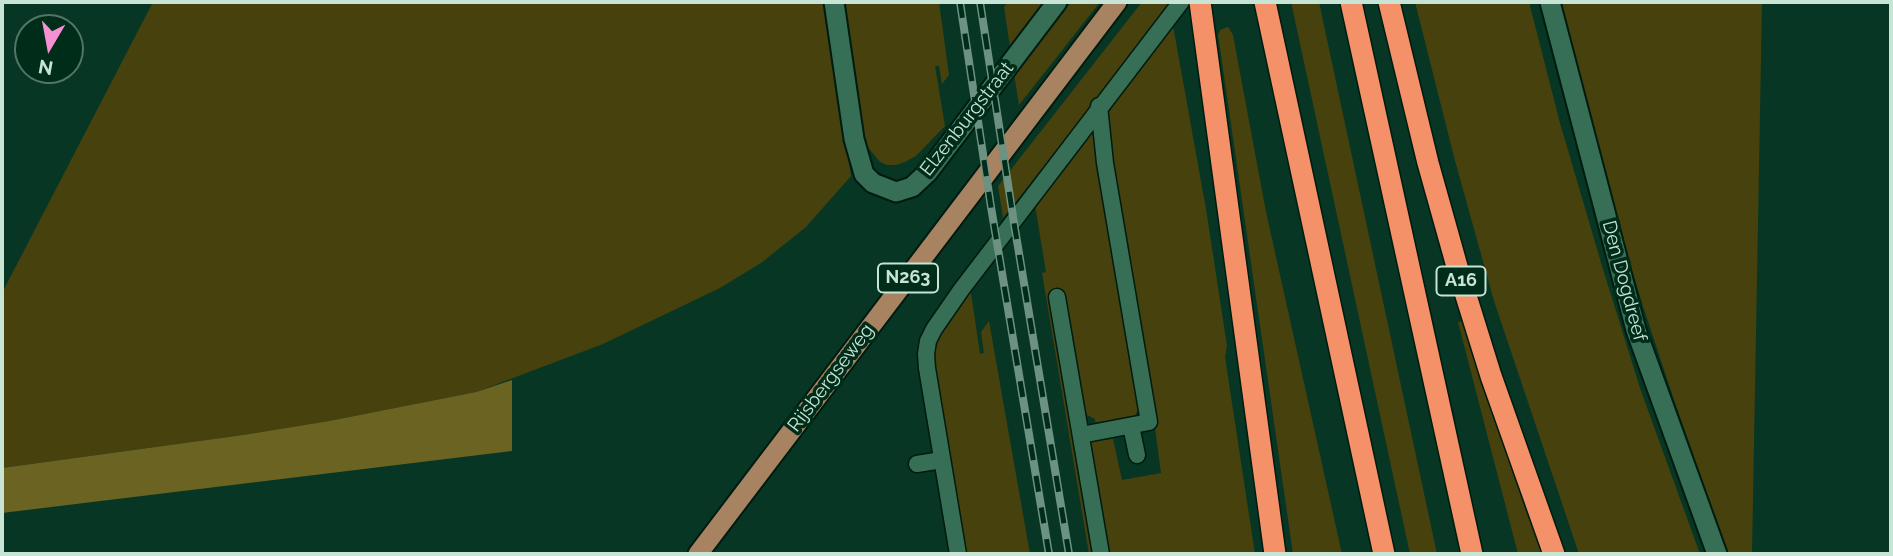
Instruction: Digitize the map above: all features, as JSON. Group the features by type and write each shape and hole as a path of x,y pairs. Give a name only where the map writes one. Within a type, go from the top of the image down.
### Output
{"highway":[{"path":"1200,2 1275,554"},
{"path":"1265,2 1384,554"},
{"name":"A16","path":"1351,2 1472,554"},
{"name":"A16","path":"1389,2 1428,163 1458,270 1491,376 1554,554"}],"main road":[{"name":"Rijsbergseweg","path":"698,554 1117,2"}],"street":[{"name":"Elzenburgstraat","path":"834,2 854,139 864,174 873,183 897,192 912,187 928,172 1057,2"},
{"name":"Den Dogdreef","path":"1550,2 1636,330 1717,554"}],"lane":[{"path":"958,554 927,368 928,341 961,290 1181,2"},
{"path":"1081,435 1149,422 1125,290 1099,106"},
{"path":"1057,297 1101,554"},
{"path":"1131,426 1137,455"},
{"path":"917,464 942,460"}],"shaded area":[{"path":"153,2 824,2 851,176 806,227 761,263 720,288 603,344 476,392 243,435 2,468 2,293"},
{"path":"841,2 939,2 949,75 942,84 939,66 935,66 945,126 916,156 905,162 887,165 880,162 866,145"},
{"path":"1008,2 1043,2 1010,47 1004,7"},
{"path":"1071,2 1100,2 1019,105 1014,74"},
{"path":"1142,2 1168,2 1169,8 1003,218 998,186"},
{"path":"1291,2 1319,2 1437,554 1410,554"},
{"path":"1415,2 1529,2 1560,123 1602,266 1640,388 1700,554 1579,554 1494,301"},
{"path":"1559,2 1762,2 1752,554 1728,554 1674,400 1601,170"},
{"path":"1172,20 1206,209 1255,554 1106,554 1086,445 1095,440 1113,439 1122,480 1161,473 1111,164 1109,109"},
{"path":"1227,27 1233,35 1266,212 1342,554 1293,554 1218,35 1220,30"},
{"path":"1098,125 1139,400 1133,419 1103,424 1095,422 1095,419 1083,413 1094,554 1089,554 1042,273 1046,272 1035,205"},
{"path":"970,286 980,354 984,353 981,332 989,321 1030,554 966,554 932,354 941,330"},
{"path":"1463,321 1542,554 1518,554 1458,322"},
{"path":"512,380 512,451 2,513 2,468 329,421 476,392"}],"railway":[{"path":"960,2 1049,554"},
{"path":"980,2 1069,554"}]}
